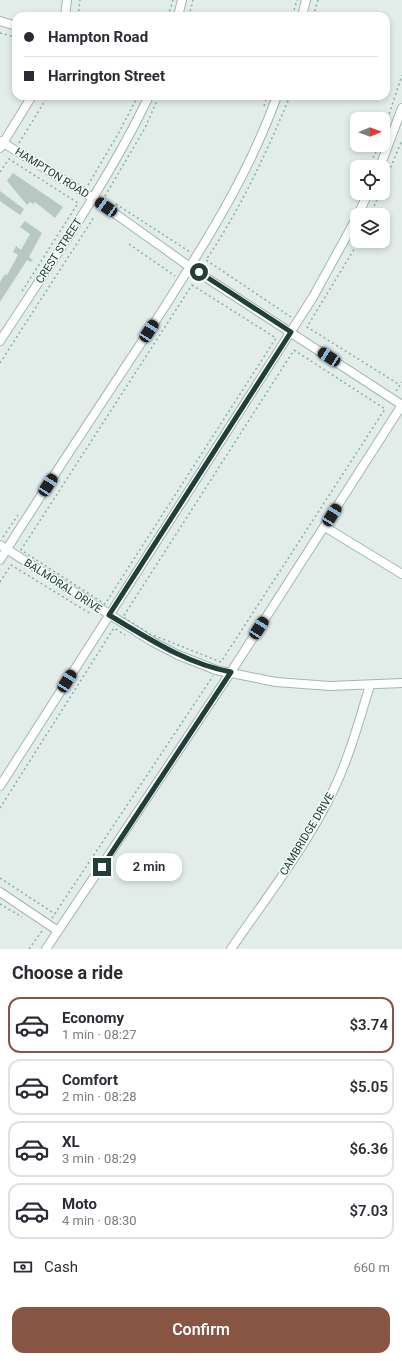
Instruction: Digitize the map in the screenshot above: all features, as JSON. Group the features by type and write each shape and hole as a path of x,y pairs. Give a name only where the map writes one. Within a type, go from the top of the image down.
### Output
{"street":[{"path":"66,12 67,0"},
{"path":"179,12 182,0"},
{"path":"303,12 306,0"},
{"path":"0,21 12,25"},
{"path":"1,144 29,100"},
{"name":"CREST STREET","path":"0,341 93,198 146,100"},
{"path":"0,560 3,548 190,267 232,197 264,129 275,100"},
{"path":"383,160 402,108"},
{"name":"HAMPTON ROAD","path":"1,144 93,198 190,267 402,405"},
{"path":"0,786 291,332 333,264 350,231"},
{"path":"46,949 231,672 402,405"},
{"path":"325,527 402,574"},
{"name":"BALMORAL DRIVE","path":"3,548 153,642 216,670 276,682 309,686 402,683"},
{"name":"CAMBRIDGE DRIVE","path":"231,949 302,845 326,804 339,777 370,685"},
{"path":"0,892 58,931"}],"path":[{"path":"78,12 80,0"},
{"path":"169,12 173,0"},
{"path":"190,12 193,0"},
{"path":"294,12 297,0"},
{"path":"314,12 318,0"},
{"path":"0,33 12,36"},
{"path":"390,112 402,75"},
{"path":"25,147 19,143 46,100"},
{"path":"87,187 136,100"},
{"path":"105,196 145,128 157,100"},
{"path":"263,108 266,100"},
{"path":"288,100 261,166 229,227 206,260 292,317"},
{"path":"390,169 402,140"},
{"path":"0,172 9,159 78,203 20,294"},
{"path":"111,200 190,252"},
{"path":"0,363 94,216"},
{"path":"129,244 176,276"},
{"path":"355,248 307,327 400,385"},
{"path":"192,285 276,338 105,604 21,550 192,285"},
{"path":"294,350 385,409 221,662 150,634 123,617 294,350"},
{"path":"395,392 402,382"},
{"path":"0,537 2,538 18,515"},
{"path":"0,582 11,565 92,614"},
{"path":"0,808 114,628 126,636"},
{"path":"0,878 55,914 213,676 207,674"},
{"path":"30,949 43,929"}],"building":[{"path":"13,173 63,207 55,218 35,202 33,204 30,202 27,205 7,181"},
{"path":"0,191 24,209 20,215 0,201"},
{"path":"25,221 42,233 29,257 33,260 31,262 27,260 0,302 0,282 5,274 7,275 18,255 13,252 16,246 21,250 30,234 20,227"}],"route":[{"path":"102,867 231,672 216,670 199,664 153,642 109,615 291,332 199,272"}]}
